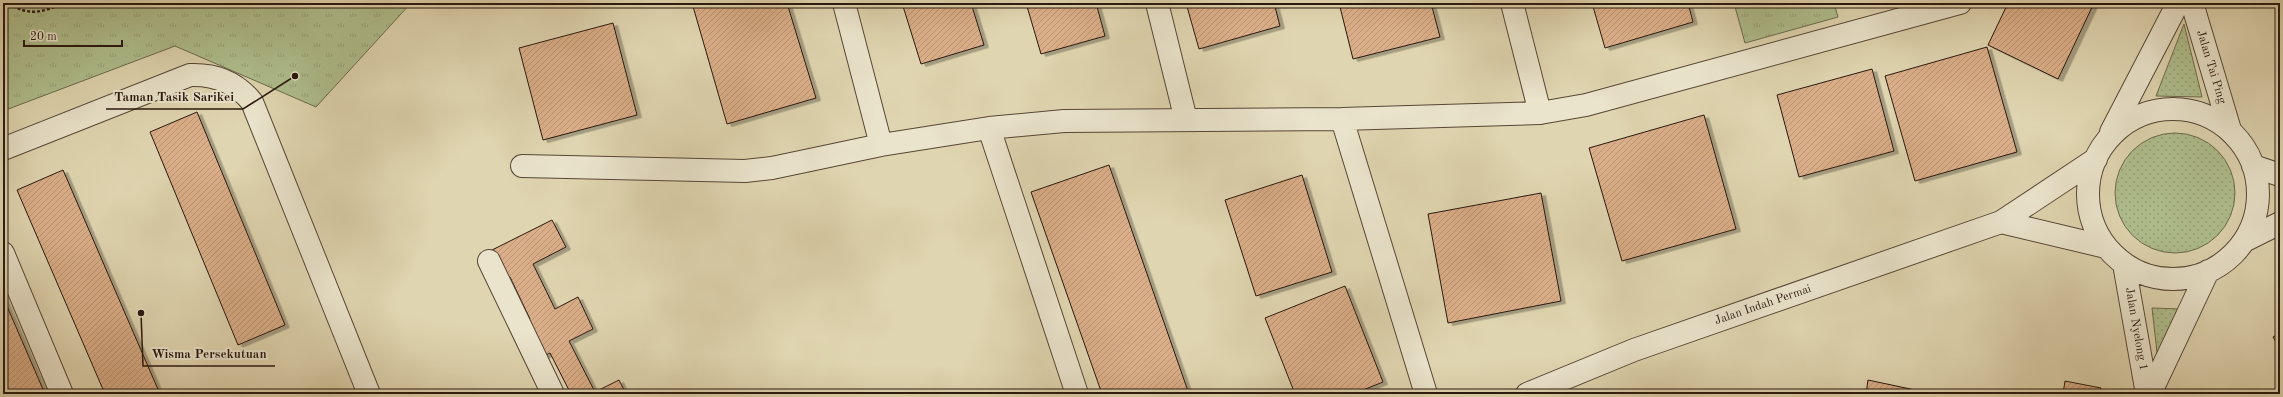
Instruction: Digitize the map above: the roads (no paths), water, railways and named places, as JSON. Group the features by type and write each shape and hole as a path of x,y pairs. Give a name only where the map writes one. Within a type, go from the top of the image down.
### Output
{"street":[{"path":"844,3 881,146"},
{"path":"1157,3 1186,120"},
{"path":"1512,3 1540,113"},
{"path":"522,166 745,171 772,168 881,146 989,128 1064,121 1342,119 1540,113 1586,105 1960,3"},
{"path":"2100,151 2114,132 2134,117 2158,109 2183,108 2208,115 2230,130 2246,149 2257,174 2259,200 2253,225 2240,248 2220,266 2197,277 2171,280 2147,276 2124,264 2106,247 2094,225 2088,200 2090,176 2100,151 2178,3"},
{"name":"Jalan Tai Ping","path":"2192,3 2230,130"},
{"path":"3,149 190,76 208,76 222,79 238,87 252,102 369,394"},
{"path":"1342,119 1426,394"},
{"path":"989,128 1077,394"},
{"name":"Jalan Indah Permai","path":"1527,394 1642,348 2001,222 2100,151"},
{"path":"2253,166 2280,175"},
{"path":"2001,222 2106,247"},
{"path":"2244,241 2280,223"},
{"path":"3,252 62,394"},
{"path":"489,261 553,394"},
{"name":"Jalan Nyelong 1","path":"2124,264 2147,394"},
{"path":"2150,394 2208,271"}],"place":[{"name":"Taman Tasik Sarikei","path":"295,76"},
{"name":"Wisma Persekutuan","path":"141,313"}]}
